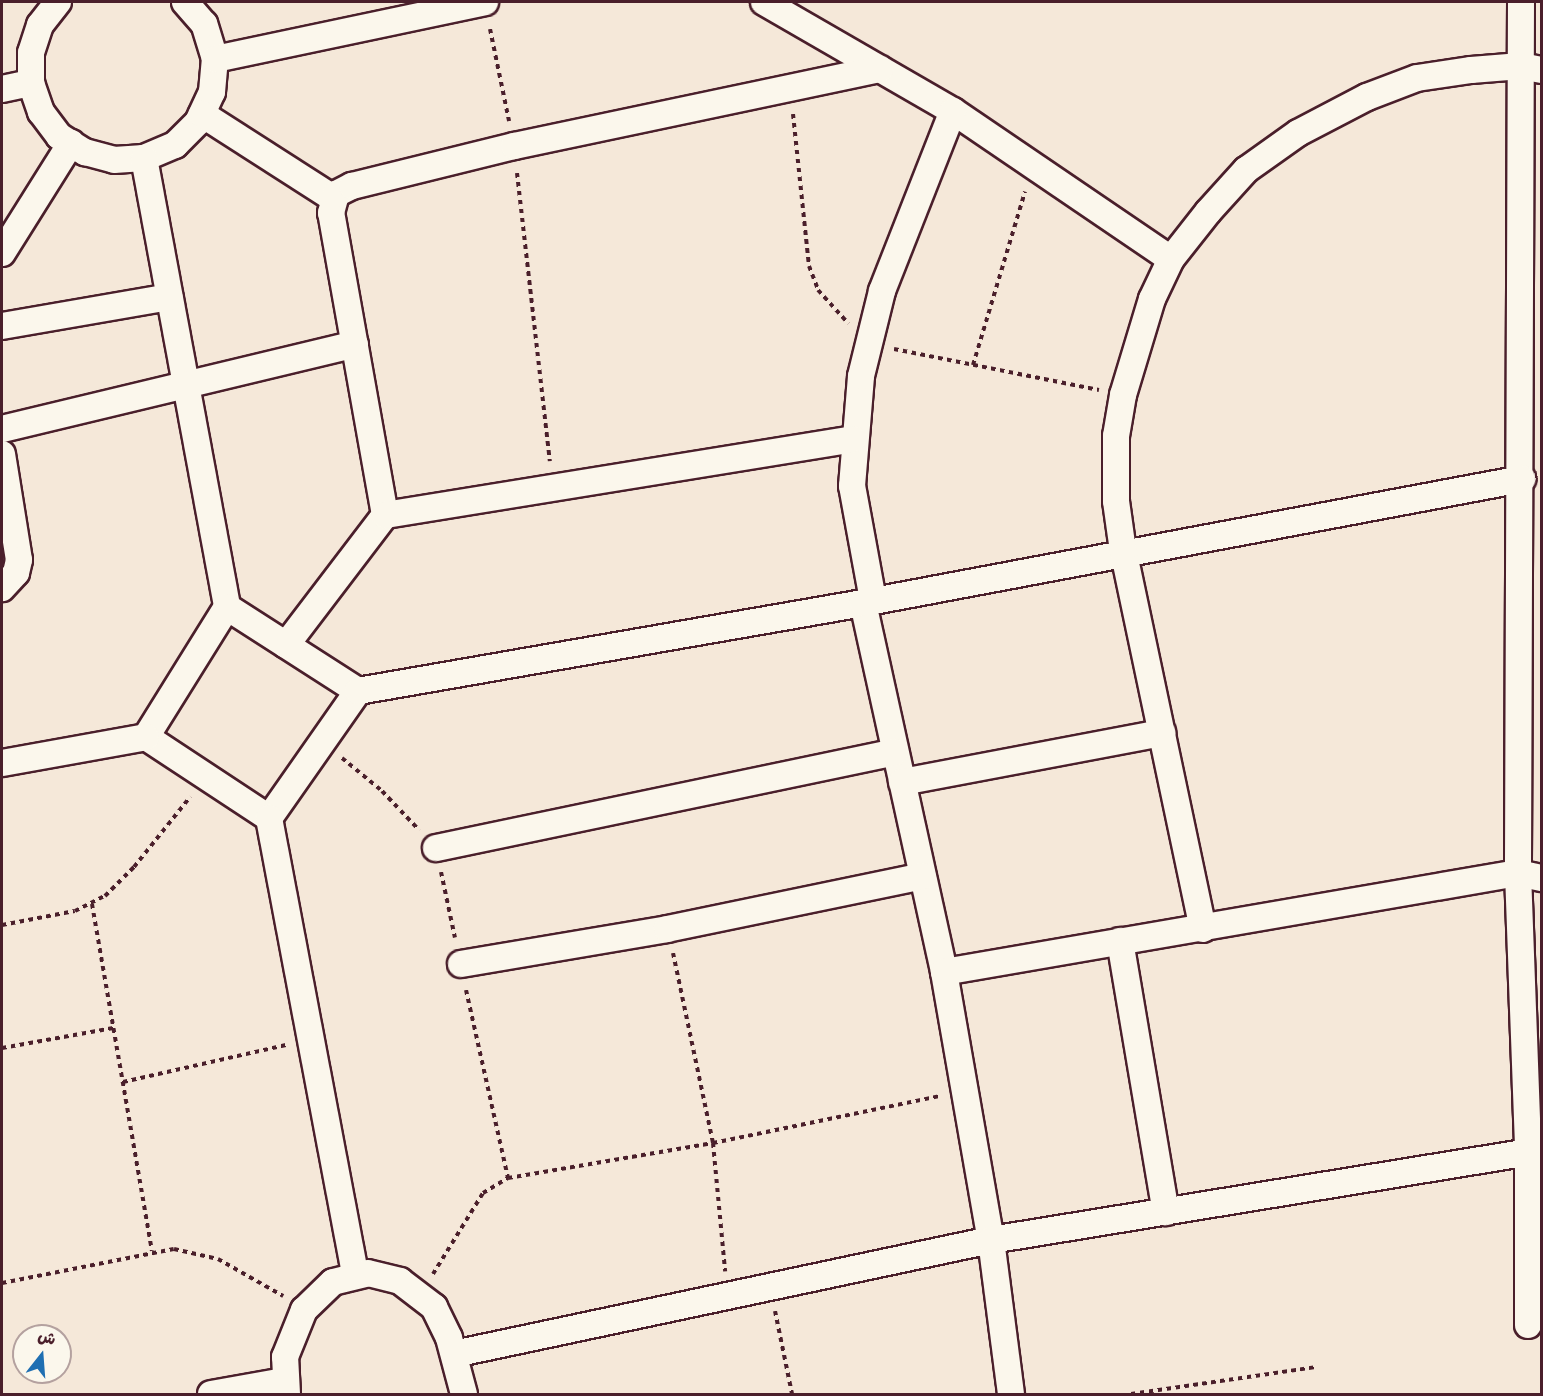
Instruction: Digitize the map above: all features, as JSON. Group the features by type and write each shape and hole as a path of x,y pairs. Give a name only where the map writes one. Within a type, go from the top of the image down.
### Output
{"street":[{"path":"58,2 37,34 31,53 31,83 41,112 59,136 85,152 114,160 144,158 175,145 202,114 212,92 215,59 204,24 185,2"},
{"path":"215,59 485,2"},
{"path":"764,2 953,111 1171,259"},
{"path":"1521,2 1531,68 1522,478 1535,1151 1528,1325"},
{"path":"1203,929 1123,551 1116,468 1123,395 1152,299 1171,259 1246,170 1327,117 1417,78 1531,68"},
{"path":"333,198 352,186 514,146 880,69"},
{"path":"2,89 31,83"},
{"path":"953,111 882,291 868,343 853,439 856,523 896,752 944,972 965,1090 991,1240 1011,1395"},
{"path":"202,114 333,198"},
{"path":"2,253 71,143"},
{"path":"144,158 227,607 146,737"},
{"path":"333,198 331,213 385,515"},
{"path":"2,326 170,297"},
{"path":"2,429 186,382 355,344"},
{"path":"286,645 385,515 853,439"},
{"path":"2,454 20,560 16,573 2,588"},
{"path":"227,607 358,691 868,602 1123,551 1522,478"},
{"path":"269,818 358,691"},
{"path":"902,782 1162,733"},
{"path":"2,764 146,737 269,818 355,1274"},
{"path":"436,848 896,752"},
{"path":"461,963 667,929 923,876"},
{"path":"944,972 1120,941 1530,876"},
{"path":"1120,941 1166,1212"},
{"path":"454,1354 991,1240 1535,1151"},
{"path":"211,1395 285,1388 289,1340 304,1310 333,1282 355,1274 400,1281 434,1308 454,1354 464,1395"}],"path":[{"path":"485,2 514,146 553,487"},
{"path":"790,89 812,278 828,304 868,343 1123,395"},
{"path":"973,365 1033,165"},
{"path":"2,925 92,904 134,867 207,776"},
{"path":"92,904 152,1251"},
{"path":"667,929 713,1143 728,1296"},
{"path":"2,1048 113,1028"},
{"path":"123,1082 311,1039"},
{"path":"420,1295 476,1202 491,1187 508,1178 713,1143 965,1090"},
{"path":"2,1283 152,1251 202,1252 233,1265 304,1310"},
{"path":"770,1287 792,1395"},
{"path":"1131,1395 1317,1367"},
{"path":"1186,1386 1187,1395"}]}
